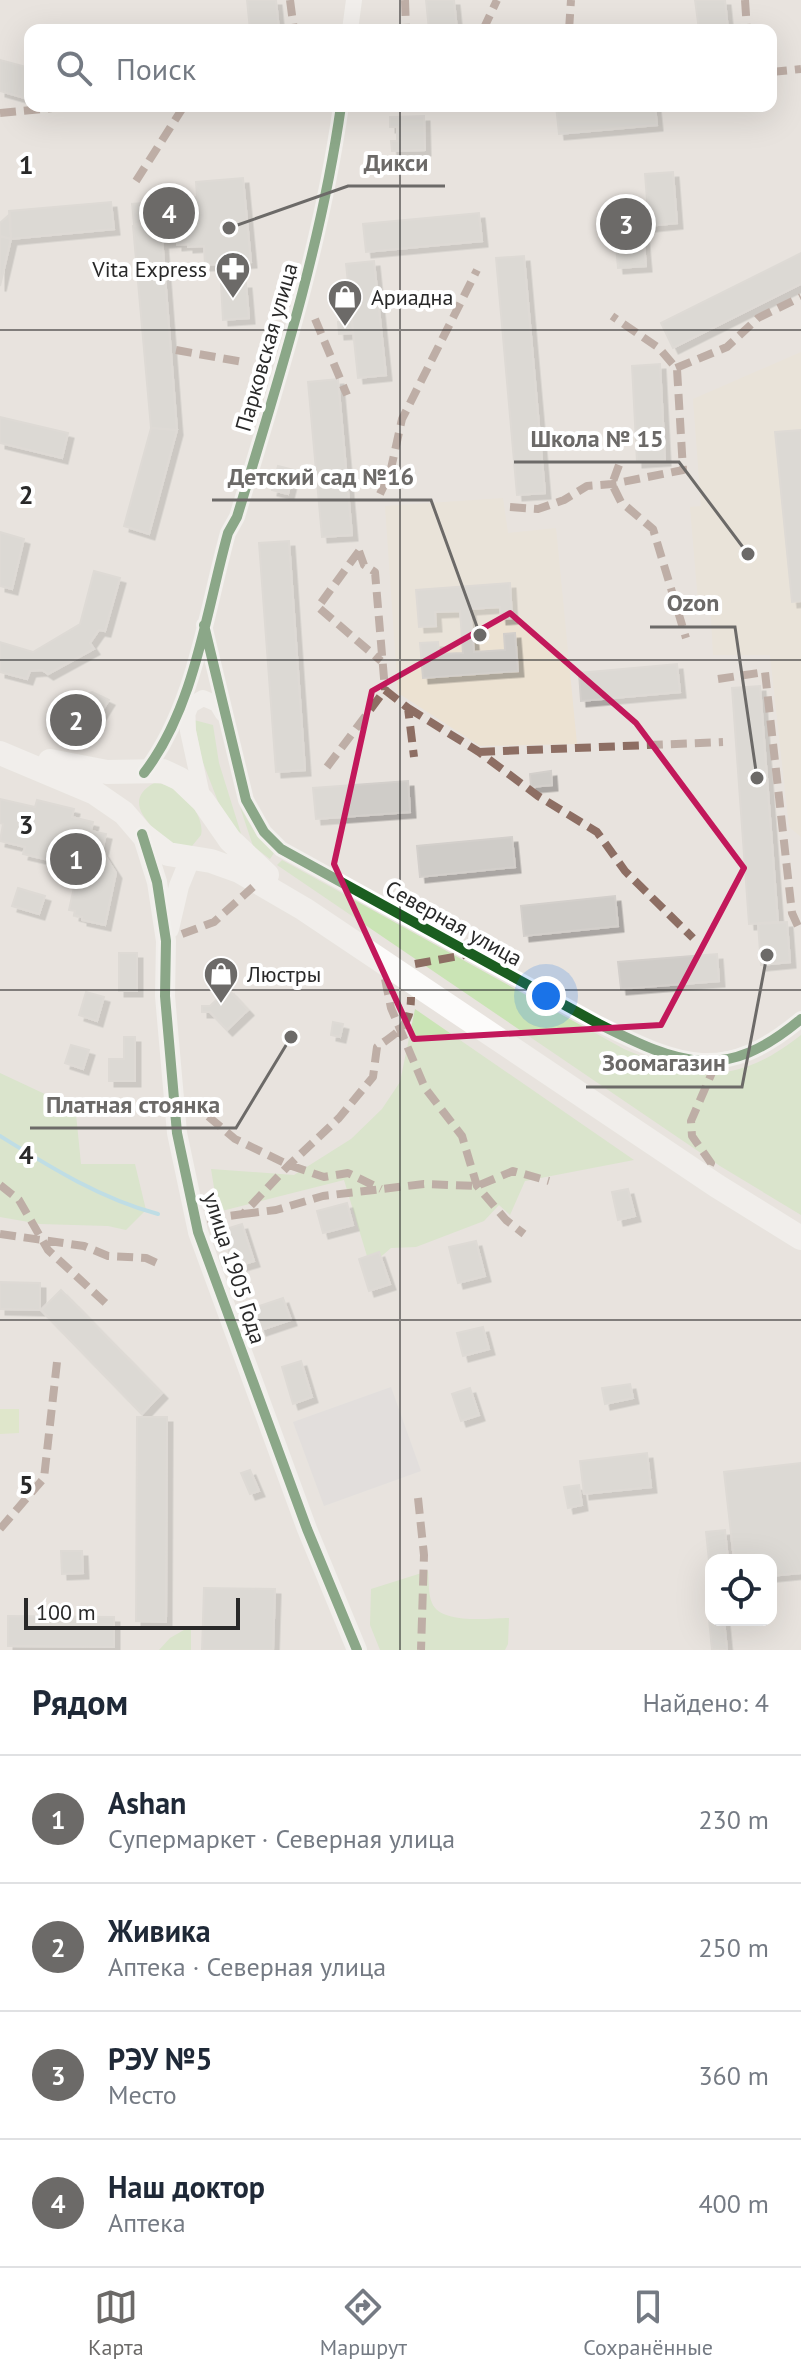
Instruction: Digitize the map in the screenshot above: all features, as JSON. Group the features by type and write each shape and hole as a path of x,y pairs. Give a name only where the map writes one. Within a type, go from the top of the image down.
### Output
{"main road":[{"path":"0,753 107,772 156,771 170,774 193,789 219,827 242,853 304,909"},
{"path":"0,753 95,793 124,813 168,854 211,861 227,867 249,876 304,909 717,1186 801,1238"},
{"path":"138,829 129,812 130,795 144,773"},
{"path":"190,859 210,836 213,819 206,805"}],"street":[{"path":"351,24 354,0"},
{"name":"Парковская улица","path":"144,773 166,741 187,691 228,533 237,517 311,265 340,112"},
{"name":"Северная улица","path":"204,625 246,800 264,832 281,849 496,970 647,1048 697,1062 744,1056 775,1041 801,1019"},
{"name":"Парковская улица","path":"187,691 188,731 206,805"},
{"path":"187,715 197,700 209,699 217,704 227,722"},
{"name":"улица 1905 Года","path":"138,829 153,866 166,941 165,996 177,1133 198,1232 307,1529 357,1650"},
{"name":"улица 1905 Года","path":"166,941 179,886 190,859"},
{"path":"179,886 203,869 227,867"}],"highlighted area":[{"path":"510,613 636,723 744,868 661,1025 414,1039 334,864 372,691"}],"shaded area":[{"path":"801,352 801,837 789,827 770,655 713,655 710,601 698,601 690,507 701,506 693,399"},
{"path":"503,498 508,533 556,528 577,744 480,746 398,693 385,506"},
{"path":"391,1387 421,1471 324,1506 293,1422"}],"green space":[{"path":"194,720 213,725 219,763 243,840 224,817 202,760"},
{"path":"154,783 180,793 199,817 201,835 192,846 173,846 144,816 139,799"},
{"path":"240,807 257,836 274,853 270,859 253,846"},
{"path":"282,860 624,1049 673,1067 716,1073 736,1070 778,1052 801,1035 801,1215 720,1166 277,865"},
{"path":"415,1009 634,1160 525,1181 510,1215 499,1205 484,1221 416,1247 391,1248 370,1266 344,1180 218,1212 211,1169 294,1175 351,1139 382,1109 400,1082"},
{"path":"0,1073 64,1103 76,1114 81,1164 135,1164 146,1210 126,1230 108,1226 40,1224 0,1217"},
{"path":"0,1409 19,1409 19,1433 0,1434"},
{"path":"428,1571 432,1603 445,1615 467,1619 509,1618 505,1650 380,1650 370,1625 371,1589"},
{"path":"191,1626 191,1650 159,1650 170,1638"}],"building":[{"path":"247,0 276,0 278,24 249,24"},
{"path":"426,0 454,0 456,24 428,24"},
{"path":"695,0 725,0 727,24 698,24"},
{"path":"0,60 24,66 24,98 0,91"},
{"path":"557,112 656,112 657,125 559,134"},
{"path":"424,116 425,150 392,151 391,141 397,141 397,127 390,127 390,117"},
{"path":"673,172 677,223 649,226 645,174"},
{"path":"243,178 251,262 205,265 204,246 188,247 188,244 177,245 177,241 164,242 162,222 134,224 132,204 172,201 171,194 186,193 187,198 197,197 196,182"},
{"path":"640,199 646,266 618,268 616,247 612,247 608,202"},
{"path":"111,202 114,229 11,239 9,211"},
{"path":"479,213 482,241 366,252 363,224"},
{"path":"10,214 11,239 0,236 0,223"},
{"path":"161,224 177,430 151,428 133,226"},
{"path":"0,236 11,239 0,286"},
{"path":"801,253 801,284 673,348 661,323"},
{"path":"524,256 545,493 517,495 496,258"},
{"path":"374,261 386,375 358,378 346,264"},
{"path":"246,283 249,318 223,320 221,284"},
{"name":"Ариадна","path":"352,321 353,333 339,334 338,322"},
{"path":"660,364 665,460 637,462 632,366"},
{"path":"338,379 352,535 322,537 308,382"},
{"path":"0,417 68,433 62,458 0,443"},
{"path":"151,428 177,430 149,534 124,526"},
{"path":"801,430 801,601 792,602 775,432"},
{"path":"278,466 294,470 288,494 272,490"},
{"path":"0,532 24,539 12,589 0,586"},
{"path":"289,541 305,770 276,772 259,543"},
{"path":"94,571 120,578 105,631 99,630 90,643 94,649 48,674 42,670 30,671 27,679 0,672 0,642 33,652 80,624"},
{"path":"510,583 512,618 501,619 500,607 470,609 474,652 505,650 504,634 515,633 518,671 423,678 420,643 438,642 439,654 463,653 460,611 435,612 436,626 419,627 416,590"},
{"path":"677,664 680,692 581,701 579,673"},
{"path":"760,686 778,922 749,924 732,688"},
{"path":"92,692 109,700 99,716 75,727 56,719 65,703"},
{"path":"551,771 552,785 531,787 530,774"},
{"path":"408,781 410,812 316,819 313,788"},
{"path":"0,799 35,807 37,800 74,809 72,817 93,822 91,831 106,834 102,851 116,873 105,925 82,920 82,917 74,915 75,911 69,910 76,878 66,864 23,854 25,847 0,841 3,824 0,823"},
{"path":"512,837 515,867 420,877 417,846"},
{"path":"18,888 45,896 39,914 12,906"},
{"path":"615,896 618,926 524,936 521,906"},
{"path":"787,922 790,962 761,965 758,924"},
{"path":"119,953 137,953 137,991 119,991"},
{"path":"717,954 719,981 621,989 618,962"},
{"path":"228,989 248,1010 227,1030 210,1012 202,1012 202,1006 210,1006"},
{"path":"86,992 104,997 97,1021 79,1015"},
{"path":"333,1022 343,1024 340,1037 331,1035"},
{"path":"124,1037 135,1037 135,1081 109,1081 109,1059 124,1059"},
{"path":"71,1045 89,1050 83,1069 65,1063"},
{"path":"628,1189 635,1216 618,1220 612,1192"},
{"path":"347,1203 353,1225 323,1233 317,1211"},
{"path":"242,1224 254,1261 234,1267 223,1230"},
{"path":"476,1241 485,1276 458,1283 449,1247"},
{"path":"379,1252 390,1284 369,1291 359,1259"},
{"path":"0,1282 40,1283 40,1310 0,1309"},
{"path":"61,1290 162,1393 142,1414 41,1310"},
{"path":"283,1298 291,1320 261,1330 253,1308"},
{"path":"483,1327 489,1349 463,1356 457,1333"},
{"path":"301,1361 312,1397 293,1404 282,1367"},
{"path":"630,1384 633,1398 605,1404 602,1388"},
{"path":"470,1388 479,1415 461,1421 452,1394"},
{"path":"137,1417 167,1417 166,1622 136,1621"},
{"path":"647,1453 651,1487 584,1494 580,1461"},
{"path":"801,1463 801,1573 777,1575 777,1554 733,1554 724,1472"},
{"path":"250,1470 259,1491 250,1494 241,1473"},
{"path":"579,1485 582,1505 568,1508 564,1487"},
{"path":"725,1530 727,1554 708,1554 706,1532"},
{"path":"61,1551 82,1551 83,1573 62,1574"},
{"path":"204,1588 275,1589 273,1650 202,1650"},
{"path":"8,1616 114,1617 114,1647 8,1646"},
{"path":"710,1626 725,1626 727,1650 712,1650"}],"waterway":[{"path":"0,1136 96,1191 158,1214"}],"marked path":[{"path":"290,0 293,24"},
{"path":"405,0 406,24"},
{"path":"486,24 497,0"},
{"path":"569,24 571,0"},
{"path":"745,0 747,24"},
{"path":"777,71 801,69"},
{"path":"0,113 24,111"},
{"path":"136,181 180,112"},
{"path":"380,494 390,473 402,419 477,270"},
{"path":"676,368 727,347 758,318 801,297"},
{"path":"510,507 538,509 564,500 587,486 683,470 677,369 659,348 612,316"},
{"path":"315,319 347,395"},
{"path":"176,350 243,362"},
{"path":"619,465 612,484 621,502 653,529 686,638"},
{"path":"359,551 318,607 381,661"},
{"path":"359,551 364,565 375,572 385,690"},
{"path":"718,679 765,672 792,913 801,933"},
{"path":"327,767 385,690 408,708 414,757"},
{"path":"408,708 597,832 625,871 693,938"},
{"path":"479,752 723,742"},
{"path":"182,934 214,922 253,887"},
{"path":"415,964 470,954"},
{"path":"385,979 391,1008 425,1088 462,1136 477,1186 506,1220 524,1234"},
{"path":"207,1219 243,1214 339,1118 373,1077 377,1047 406,1021 411,997"},
{"path":"710,1165 692,1136 691,1121 717,1061"},
{"path":"190,1101 235,1139 289,1165 324,1177 348,1173 381,1189"},
{"path":"243,1214 276,1210 323,1196 424,1184 477,1186 513,1171 549,1181"},
{"path":"0,1185 19,1200 48,1250 111,1308"},
{"path":"0,1234 84,1246 108,1256 146,1258 157,1263"},
{"path":"0,1529 44,1478 57,1362"},
{"path":"418,1498 424,1555 421,1650"}],"cycle path":[{"path":"144,773 176,719 197,658 228,533 237,517 297,313 322,211 340,112"},
{"path":"204,625 246,800 264,832 281,849 599,1024 654,1050 702,1061 725,1060 749,1053 801,1019"},
{"path":"142,834 157,882 166,941 165,996 177,1133 198,1232 307,1529 357,1650"}],"place":[{"name":"Наш доктор","path":"169,213"},
{"name":"РЭУ №5","path":"626,224"},
{"name":"Дикси","path":"229,228"},
{"name":"Vita Express","path":"233,300"},
{"name":"Ариадна","path":"345,328"},
{"name":"Школа № 15","path":"748,554"},
{"name":"Детский сад №16","path":"480,635"},
{"name":"Живика","path":"76,720"},
{"name":"Ozon","path":"757,778"},
{"name":"Аshan","path":"76,859"},
{"name":"Зоомагазин","path":"767,955"},
{"name":"Люстры","path":"221,1005"},
{"name":"Платная стоянка","path":"291,1037"}]}
